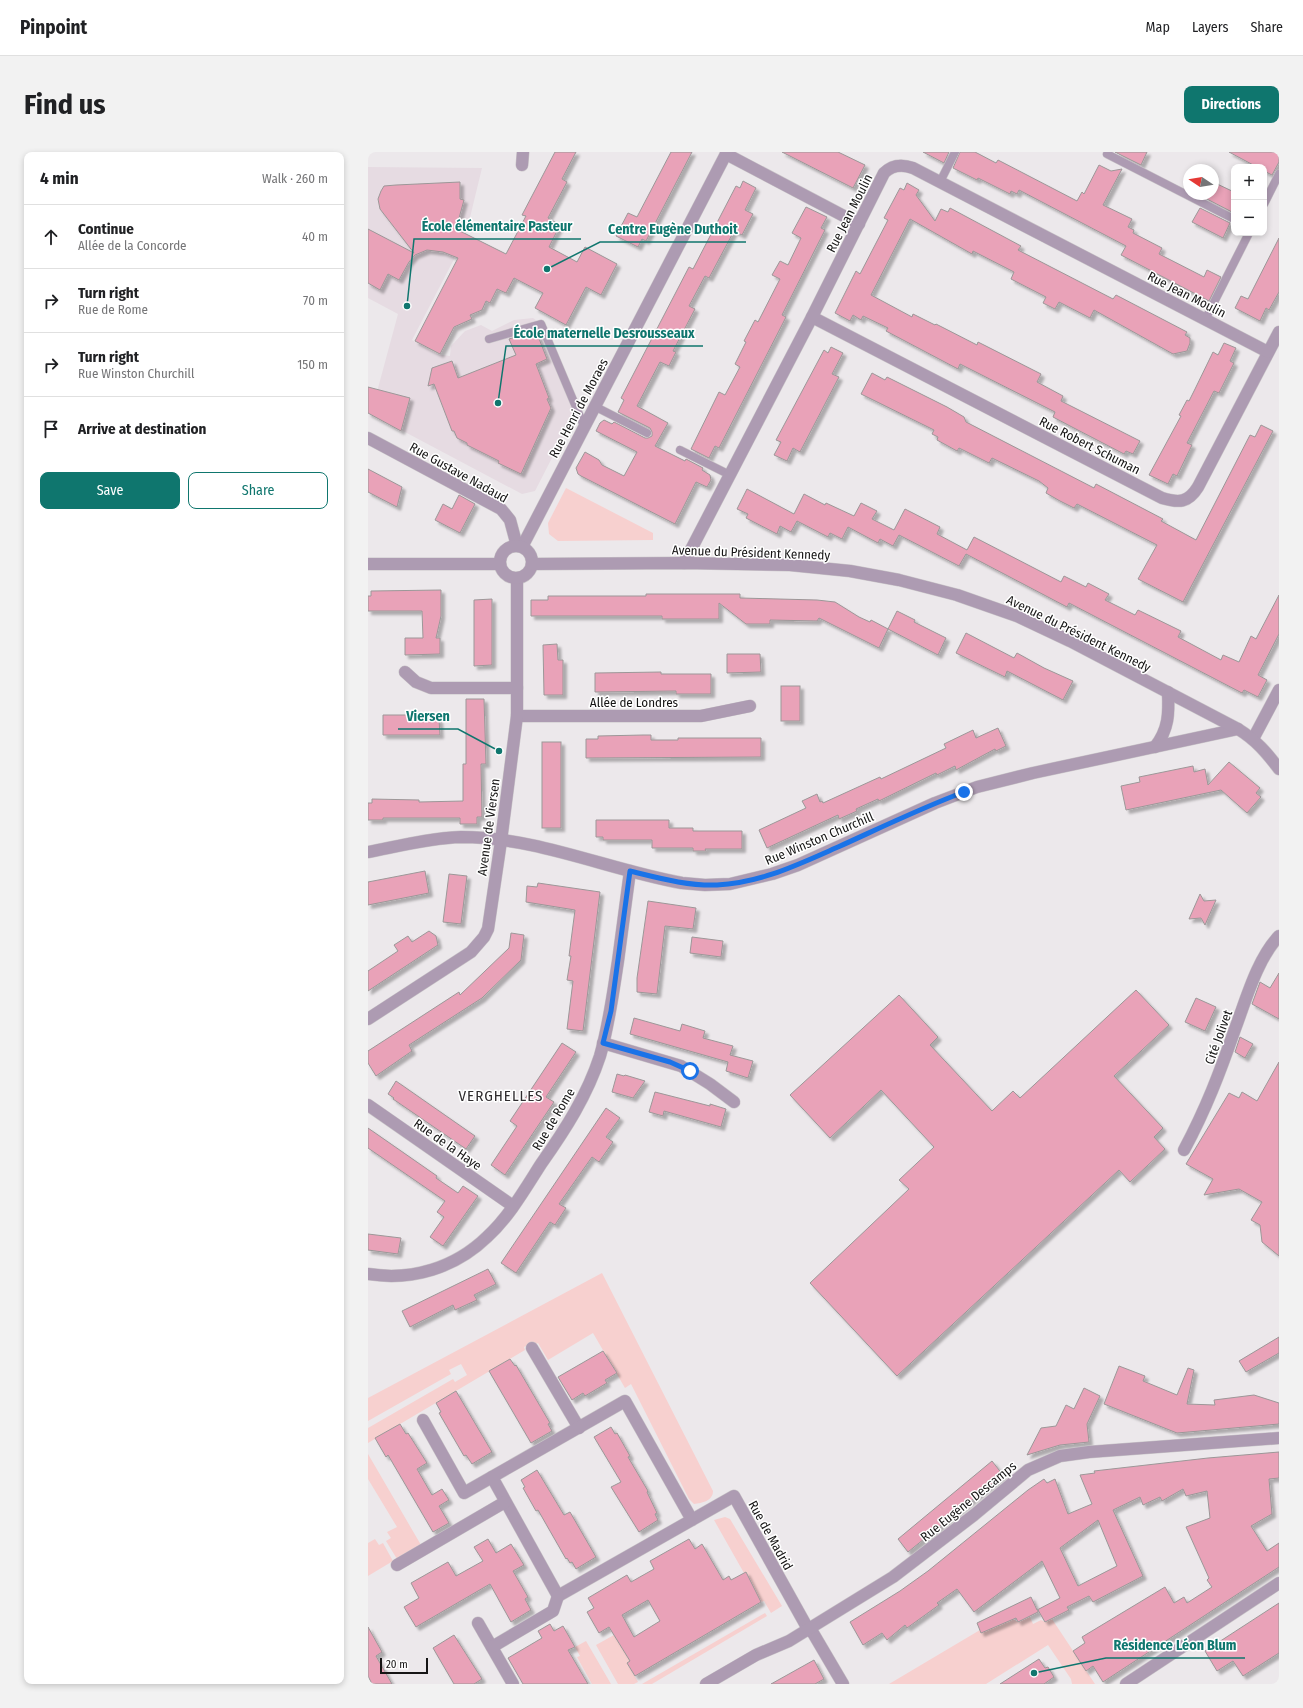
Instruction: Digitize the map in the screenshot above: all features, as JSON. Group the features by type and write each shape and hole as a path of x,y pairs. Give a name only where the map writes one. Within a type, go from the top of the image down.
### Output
{"street":[{"path":"522,165 523,152"},
{"path":"726,153 859,224"},
{"name":"Rue Henri de Moraes","path":"520,547 726,153"},
{"name":"Rue Jean Moulin","path":"684,563 812,317 884,173 891,168 908,166 1268,352"},
{"name":"Rue Robert Schuman","path":"812,317 1162,498 1177,501 1190,498 1198,487 1279,332"},
{"name":"Rue Gustave Nadaud","path":"368,438 501,509 510,520 520,547"},
{"path":"512,546 520,547 530,554 532,564 526,574 517,578 507,575 503,571 500,564 501,556 505,550 512,546"},
{"name":"Avenue du Président Kennedy","path":"532,564 684,563 813,566 874,575 918,584 978,602 1017,616 1070,641 1238,729 1253,739 1265,751 1279,769"},
{"path":"368,564 500,564"},
{"name":"Avenue de Viersen","path":"368,1020 464,957 477,946 484,937 490,921 517,716 517,578"},
{"path":"405,672 416,682 438,689 517,688"},
{"path":"1253,739 1279,690"},
{"path":"1155,747 1165,732 1168,723 1168,692"},
{"name":"Allée de Londres","path":"517,716 701,716 750,706"},
{"name":"Rue Winston Churchill","path":"368,852 422,841 451,838 474,838 540,848 630,871 687,883 716,885 744,882 787,870 924,808 977,787 1033,773 1238,729"},
{"name":"Rue de Rome","path":"368,1274 394,1277 413,1275 435,1270 456,1260 488,1237 513,1206 559,1139 578,1106 593,1074 603,1043 611,1011 630,871"},
{"name":"Cité Jolivet","path":"1184,1150 1210,1099 1255,977 1269,949 1279,936"},
{"path":"603,1043 681,1066 710,1084 734,1102"},
{"name":"Rue de la Haye","path":"368,1105 513,1206"},
{"path":"532,1348 579,1428"},
{"path":"423,1420 464,1493 625,1401 692,1520"},
{"name":"Rue Eugène Descamps","path":"706,1684 756,1655 789,1641 906,1568 1028,1470 1043,1462 1060,1456 1089,1452 1279,1438"},
{"path":"492,1477 558,1596 553,1611 492,1647"},
{"name":"Rue de Madrid","path":"558,1596 734,1496 808,1629"},
{"path":"397,1565 505,1502"},
{"path":"1126,1684 1279,1583"},
{"path":"478,1622 513,1684"},
{"path":"808,1629 813,1633 842,1684"}],"lane":[{"path":"940,182 955,152"},
{"path":"1107,154 1231,217"},
{"path":"1266,200 1279,174"},
{"path":"1205,320 1247,236"},
{"path":"488,339 540,324 584,426"},
{"path":"594,406 647,433"},
{"path":"680,450 730,475"}],"shaded area":[{"path":"368,167 482,168 465,238 412,340 436,354 450,356 451,346 465,331 481,325 492,331 514,320 533,318 541,324 577,409 535,491 522,494 371,414 398,314 368,298"},
{"path":"566,488 653,533 653,540 558,541 549,534 548,523"},
{"path":"602,1273 713,1491 713,1494 709,1499 704,1502 694,1504 689,1499 631,1384 625,1388 593,1333 548,1360 538,1343 535,1345 533,1342 524,1347 525,1350 368,1443 368,1428 453,1379 455,1382 467,1375 461,1364 449,1370 451,1374 368,1421 368,1398"},
{"path":"368,1454 421,1545 397,1559 386,1541 391,1538 387,1532 397,1527 368,1479"},
{"path":"725,1517 730,1519 782,1606 771,1613 764,1601 761,1602 746,1572 744,1573 714,1520"},
{"path":"375,1539 379,1545 383,1543 393,1561 368,1576 368,1543"},
{"path":"765,1613 767,1616 652,1684 642,1684"},
{"path":"1030,1617 1033,1624 1041,1620 1045,1622 1052,1619 1095,1684 1072,1684 1071,1679 1048,1645 986,1684 889,1684 985,1627 1013,1619 1018,1622"},
{"path":"614,1635 630,1661 627,1663 638,1682 634,1684 618,1684 596,1645"},
{"path":"586,1641 611,1684 592,1684 577,1657 580,1656 575,1647"}],"building":[{"path":"555,152 576,152 562,179 567,182 548,218 560,225 549,247 577,262 585,247 617,264 601,295 586,287 566,325 535,308 543,293 514,278 506,293 497,289 490,303 486,301 482,310 470,315 472,319 454,327 440,354 415,341 458,258 443,252 427,250 415,255 409,262 399,280 388,274 380,290 368,283 368,229 414,253 380,209 378,199 384,186 460,182 460,199 464,200 456,229 506,254 526,216 522,215"},
{"path":"671,152 692,152 646,241 642,239 638,247 616,236 628,213 637,217"},
{"path":"782,152 838,152 865,165 853,188"},
{"path":"923,152 949,152 944,163"},
{"path":"960,152 975,152 996,163 998,160 1077,201 1082,192 1084,194 1099,165 1111,171 1122,169 1103,205 1132,219 1128,227 1134,230 1133,233 1162,248 1159,254 1204,277 1207,270 1221,277 1209,301 1121,255 1126,246 1019,190 1017,194 1011,191 1010,194 978,178 977,180 953,168"},
{"path":"1115,152 1147,152 1141,165"},
{"path":"1229,152 1279,152 1279,162 1272,175 1267,172 1267,164 1251,164"},
{"path":"743,181 756,188 745,210 753,214 742,235 734,231 709,278 705,276 689,306 695,309 673,351 676,352 669,366 660,362 637,406 668,423 655,446 685,461 686,459 703,468 702,470 710,475 711,480 707,487 696,482 675,524 581,476 578,474 576,468 585,452 599,460 602,465 624,476 637,452 596,431 600,423 604,420 612,424 614,422 645,438 652,436 650,428 618,412 624,400 621,398 689,267 693,269 736,186 740,188"},
{"path":"907,183 919,190 916,195 935,221 941,209 948,212 950,208 1021,246 1018,250 1113,299 1116,295 1187,332 1185,335 1190,338 1190,343 1187,351 1173,354 1094,310 1090,318 1059,302 1055,309 1043,303 1046,297 1011,279 1014,272 973,251 972,254 910,219 871,295 912,317 913,314 977,345 978,342 1041,374 1037,382 1063,396 1061,401 1140,441 1133,454 1126,451 1124,454 1053,417 1055,412 960,364 958,369 886,331 888,328 863,316 861,320 853,315 850,321 835,313 856,271 860,274 888,220 884,218 900,188 904,190"},
{"path":"1219,185 1231,191 1231,211 1209,200 1219,200"},
{"path":"806,207 827,217 821,228 825,230 782,315 786,317 783,323 719,448 715,446 709,458 691,449 719,392 725,395 740,367 735,364 746,342 744,341 755,320 758,322 780,279 772,275 780,261 788,265 801,238 792,233"},
{"path":"1200,208 1230,223 1223,238 1192,222"},
{"path":"1279,238 1279,292 1269,310 1266,308 1260,321 1235,308 1241,296 1248,299"},
{"path":"536,331 547,359 536,364 549,398 547,399 551,408 521,474 498,463 499,461 467,445 467,443 457,438 454,431 452,431 434,384 428,386 432,368 452,361 458,378 516,355 509,339"},
{"path":"1224,343 1236,348 1230,361 1234,363 1219,393 1214,391 1187,443 1192,445 1177,476 1173,474 1168,484 1149,475 1181,416 1179,415 1187,400 1189,401 1213,352 1218,355"},
{"path":"831,347 843,353 832,374 839,377 800,452 793,448 787,461 774,455 781,442 776,440 824,350 828,353"},
{"path":"872,373 885,380 887,377 947,407 964,417 966,422 1094,488 1096,484 1163,519 1161,521 1196,540 1250,435 1255,437 1261,425 1273,431 1183,602 1138,579 1157,545 1077,504 1074,508 1060,501 1046,493 1048,488 1039,481 992,458 989,463 959,448 957,451 937,440 938,437 932,434 934,430 861,394"},
{"path":"368,387 410,398 401,431 368,413"},
{"path":"368,469 402,487 397,507 368,492"},
{"path":"747,489 794,514 804,494 825,505 826,503 854,516 861,503 877,511 872,519 894,530 905,509 940,527 937,534 967,550 974,537 1061,582 1064,576 1086,587 1088,583 1109,594 1105,600 1135,615 1138,610 1181,631 1178,637 1221,660 1223,655 1239,662 1251,636 1256,639 1279,595 1279,634 1258,675 1267,680 1258,697 1244,690 1242,693 1069,603 1067,607 966,554 959,566 899,535 893,546 880,539 878,543 848,527 842,539 830,533 828,537 797,521 791,532 780,526 777,534 746,518 748,514 737,509"},
{"path":"459,495 475,504 460,533 435,520 443,504 452,509"},
{"path":"441,590 441,616 436,638 440,638 440,654 405,655 405,638 423,638 422,611 368,611 368,596 371,596 371,591"},
{"path":"646,594 740,594 740,598 817,600 835,602 859,617 870,622 871,620 888,629 879,648 819,618 817,621 770,620 770,624 746,624 719,603 719,619 662,619 662,616 531,616 531,600 548,600 548,596 646,596"},
{"path":"492,599 492,665 474,666 474,600"},
{"path":"897,611 915,620 914,622 946,638 938,655 888,629"},
{"path":"966,633 1014,658 1017,653 1044,668 1073,681 1063,700 1007,671 1005,677 956,653"},
{"path":"557,644 558,660 563,660 563,695 544,695 543,645"},
{"path":"727,654 760,654 761,672 727,673"},
{"path":"661,672 661,674 711,674 711,694 676,694 676,691 595,692 595,673"},
{"path":"781,686 800,686 800,721 781,721"},
{"path":"466,699 484,699 486,764 481,764 482,817 477,817 477,824 460,824 460,818 383,818 383,820 368,820 368,803 372,803 372,799 419,800 419,802 463,801 463,764 466,764"},
{"path":"383,715 425,715 425,719 439,719 440,735 383,735"},
{"path":"998,728 1006,746 996,751 995,749 956,770 955,766 937,775 936,773 879,801 878,799 856,809 857,811 839,819 838,815 767,848 759,830 806,808 802,801 817,794 820,802 822,801 823,803 880,777 881,779 946,748 944,744 973,730 976,738"},
{"path":"651,735 651,740 678,740 678,738 761,738 761,757 586,758 586,739 598,739 598,736"},
{"path":"542,742 561,742 561,828 542,828"},
{"path":"1229,762 1260,788 1256,793 1261,797 1247,813 1221,790 1126,810 1121,786 1140,782 1139,777 1193,766 1194,772 1205,769 1208,785"},
{"path":"596,820 669,820 669,828 693,828 693,831 742,831 742,849 705,849 706,851 693,851 693,848 652,848 652,840 603,840 603,837 596,837"},
{"path":"425,871 429,893 368,905 368,882"},
{"path":"449,874 467,876 461,924 443,922"},
{"path":"538,883 600,892 583,1031 567,1029 573,981 567,980 571,956 569,956 575,910 526,902 527,886 537,887"},
{"path":"1200,894 1204,901 1216,900 1205,925 1201,918 1189,919"},
{"path":"648,901 696,908 693,929 665,926 657,994 637,992 637,978"},
{"path":"429,931 436,936 438,945 368,991 368,971 398,951 394,945 408,936 412,942"},
{"path":"511,933 524,935 521,960 482,998 409,1045 412,1051 376,1076 368,1063 368,1051 459,992 460,995 509,948"},
{"path":"692,937 723,941 721,957 690,953"},
{"path":"1279,973 1279,1019 1252,1004 1260,982 1270,988"},
{"path":"1136,990 1169,1025 1114,1076 1163,1128 1154,1137 1165,1149 1130,1182 1119,1170 897,1376 810,1283 909,1189 899,1180 934,1147 881,1090 830,1138 790,1095 899,995 938,1037 930,1045 992,1111 1013,1091 1020,1098"},
{"path":"1196,998 1216,1007 1205,1031 1185,1022"},
{"path":"634,1018 680,1031 682,1024 705,1031 703,1038 733,1046 730,1055 753,1061 748,1078 726,1071 728,1062 630,1034"},
{"path":"1240,1037 1253,1044 1245,1058 1235,1052"},
{"path":"562,1043 576,1052 546,1097 554,1102 505,1175 491,1165 517,1126 510,1121"},
{"path":"1279,1062 1279,1256 1262,1242 1260,1225 1251,1220 1262,1202 1239,1189 1204,1195 1213,1179 1186,1164 1229,1093 1239,1098 1242,1092 1257,1101"},
{"path":"617,1074 645,1081 633,1098 612,1092"},
{"path":"396,1081 475,1136 466,1149 393,1099 394,1098 388,1094"},
{"path":"655,1092 726,1109 721,1127 664,1111 663,1116 649,1112"},
{"path":"606,1108 620,1118 606,1137 613,1142 599,1162 592,1157 559,1204 566,1208 555,1225 550,1222 516,1273 501,1263"},
{"path":"368,1128 437,1176 436,1178 458,1193 463,1186 478,1196 443,1246 430,1237 444,1217 437,1212 445,1201 368,1148"},
{"path":"368,1234 401,1238 398,1254 368,1250"},
{"path":"488,1269 496,1284 474,1295 477,1300 455,1310 453,1305 410,1327 402,1311"},
{"path":"1279,1337 1279,1353 1246,1372 1239,1361"},
{"path":"603,1351 617,1373 605,1380 607,1383 585,1396 583,1393 572,1400 558,1377"},
{"path":"510,1359 515,1366 516,1365 550,1423 548,1424 552,1431 531,1443 489,1371"},
{"path":"1119,1366 1145,1376 1143,1381 1177,1395 1188,1368 1194,1370 1187,1404 1215,1405 1214,1400 1254,1395 1279,1403 1279,1424 1177,1433 1104,1404"},
{"path":"1084,1388 1100,1396 1087,1424 1089,1442 1060,1445 1027,1455 1041,1428 1056,1426 1066,1405 1074,1409"},
{"path":"456,1391 492,1452 472,1464 466,1455 464,1456 439,1413 441,1412 436,1403"},
{"path":"400,1424 406,1434 408,1433 427,1463 417,1469 432,1495 442,1489 449,1500 439,1506 449,1523 433,1532 388,1455 386,1457 375,1438"},
{"path":"611,1427 615,1434 617,1433 630,1456 628,1457 648,1491 647,1492 657,1513 655,1514 658,1520 639,1532 611,1487 621,1482 594,1437"},
{"path":"1279,1452 1279,1478 1269,1479 1272,1514 1251,1526 1267,1551 1279,1543 1279,1567 1103,1682 1093,1666 1086,1671 1073,1651 1085,1643 1082,1637 1165,1587 1174,1603 1184,1597 1187,1603 1212,1587 1207,1580 1209,1578 1186,1527 1210,1518 1207,1491 1186,1496 1183,1489 1162,1501 1160,1497 1143,1505 1140,1497 1113,1510 1143,1576 1093,1602 1089,1596 1067,1607 1069,1610 1045,1622 1038,1610 1038,1612 1018,1622 1016,1618 981,1633 977,1623 1031,1597 1037,1610 1060,1598 1042,1561 974,1612 957,1589 937,1603 939,1605 907,1628 905,1625 887,1640 882,1633 863,1645 850,1622 900,1591 928,1571 1028,1490 1044,1479 1047,1483 1055,1479 1068,1514 1092,1504 1080,1475 1095,1473 1094,1471 1208,1458","holes":["1098,1520 1117,1566 1078,1586 1060,1548"]},
{"path":"992,1461 1003,1475 908,1552 898,1539"},
{"path":"537,1470 564,1515 570,1512 596,1557 576,1569 572,1562 570,1563 567,1558 566,1559 538,1510 536,1511 523,1488 525,1487 521,1480"},
{"path":"488,1539 496,1553 511,1544 524,1565 513,1571 528,1597 525,1599 531,1610 511,1622 490,1584 416,1627 404,1607 419,1598 411,1583 448,1562 456,1576 483,1561 474,1547"},
{"path":"689,1539 695,1549 702,1544 723,1580 729,1576 731,1580 746,1572 761,1602 635,1676 627,1663 630,1661 609,1627 599,1633 587,1612 594,1608 588,1598 627,1575 631,1582 654,1569 650,1561","holes":["648,1600 660,1621 634,1637 622,1615"]},
{"path":"1279,1603 1279,1653 1243,1676 1233,1661 1217,1671 1205,1651"},
{"path":"550,1624 554,1631 563,1626 575,1647 568,1650 588,1684 523,1684 508,1658 542,1638 538,1631"},
{"path":"368,1627 382,1652 376,1656 392,1684 372,1684 368,1676"},
{"path":"454,1635 482,1679 474,1684 454,1684 433,1648"},
{"path":"1039,1659 1045,1668 1048,1667 1054,1677 1044,1684 1000,1684"},
{"path":"814,1660 824,1679 815,1684 771,1684"}],"place":[{"name":"Centre Eugène Duthoit","path":"547,269"},
{"name":"École élémentaire Pasteur","path":"407,306"},
{"name":"École maternelle Desrousseaux","path":"498,403"},
{"name":"Viersen","path":"499,751"},
{"name":"Résidence Léon Blum","path":"1034,1673"}],"district":[{"name":"VERGHELLES","path":"501,1096"}],"route":[{"path":"690,1071 670,1062 603,1043 611,1011 630,871 682,883 716,885 744,882 787,870 924,808 964,792"}]}
